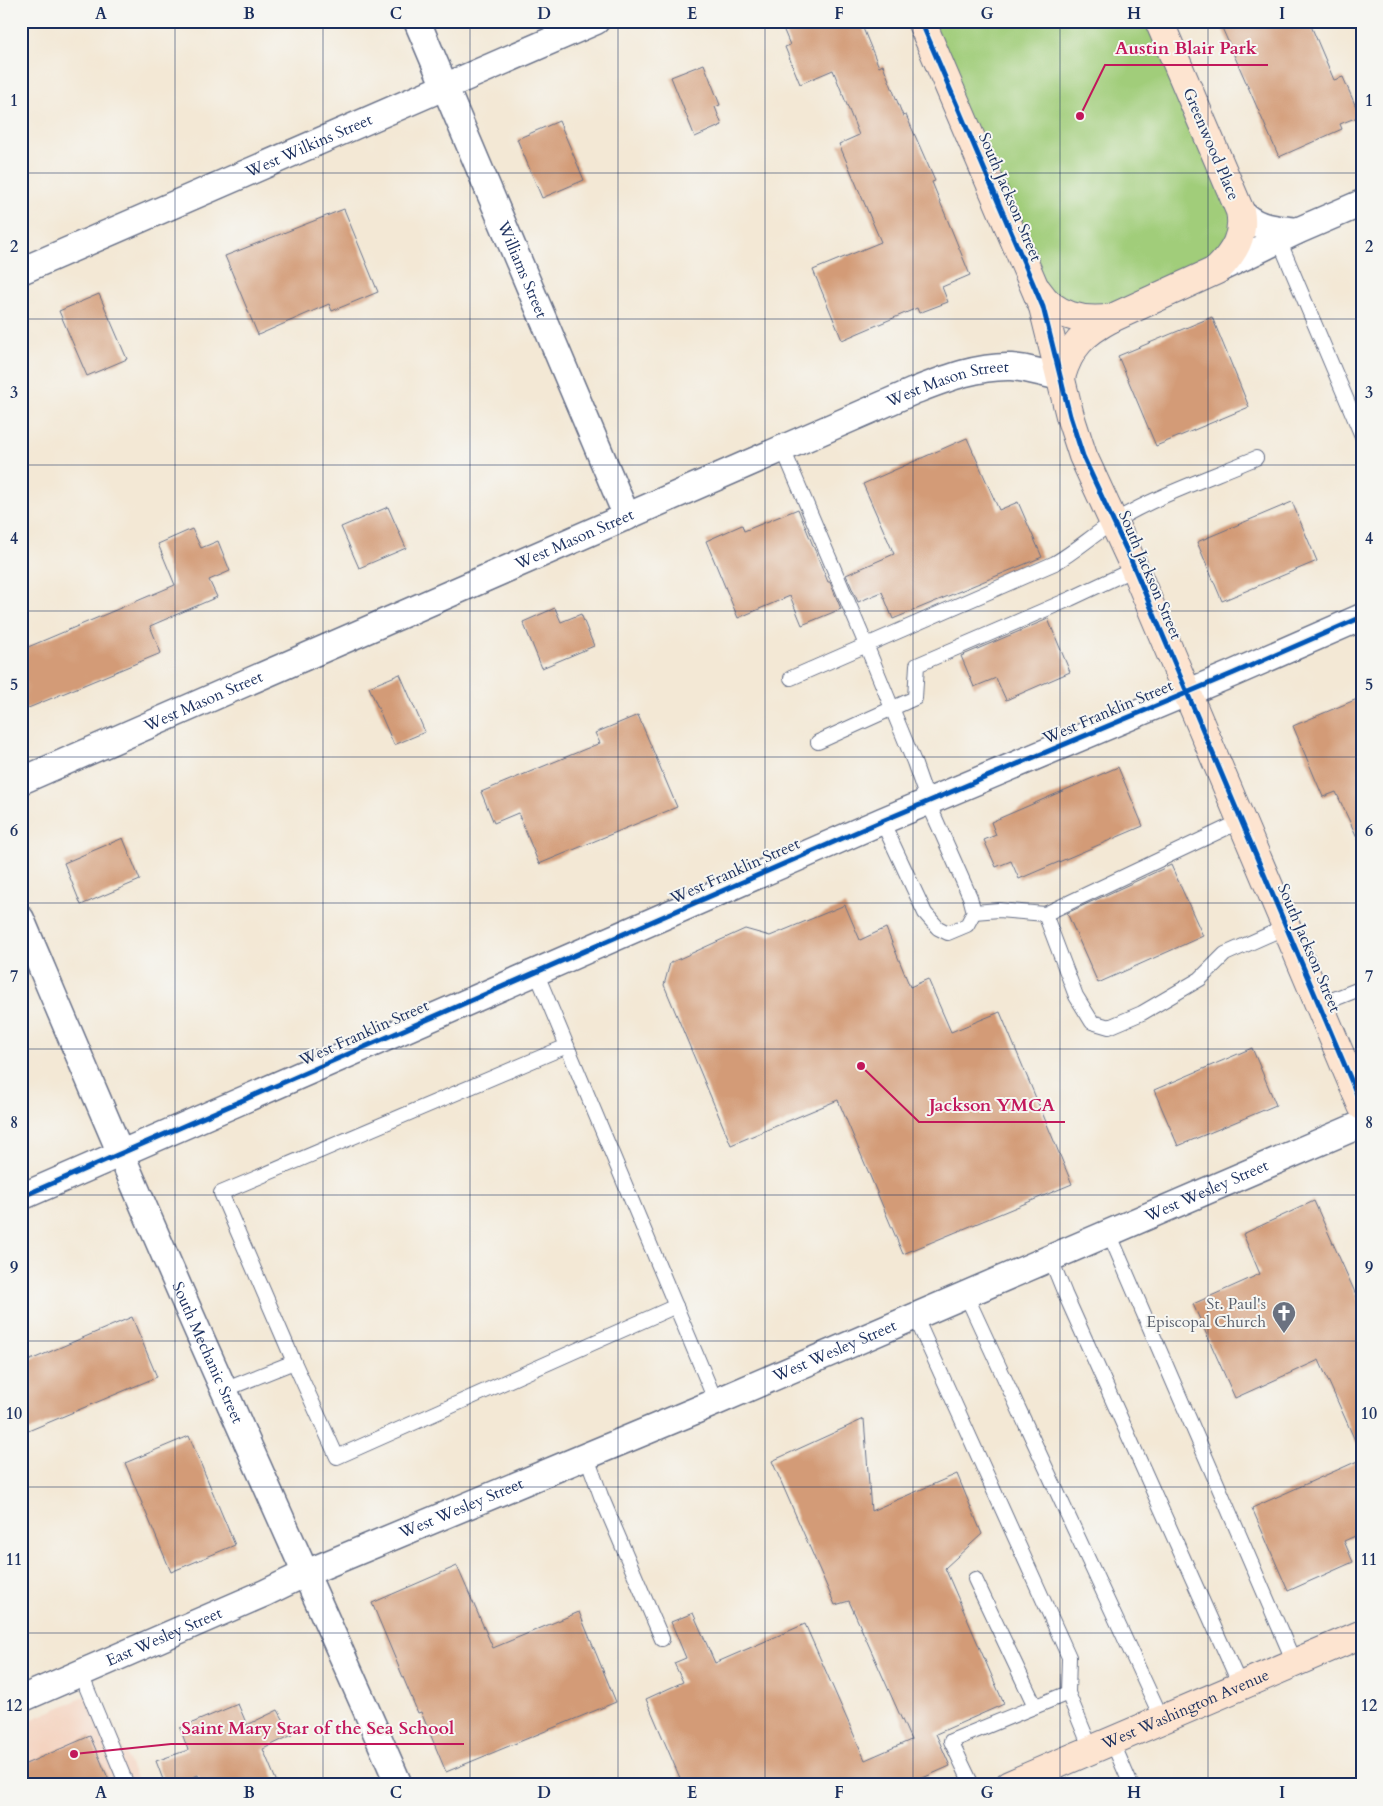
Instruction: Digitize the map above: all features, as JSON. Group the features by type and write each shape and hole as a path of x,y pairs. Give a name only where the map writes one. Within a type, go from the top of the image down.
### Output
{"street":[{"name":"Williams Street","path":"417,21 627,517"},
{"name":"West Wilkins Street","path":"21,271 596,21"},
{"name":"South Jackson Street","path":"921,21 1046,316 1073,425 1084,456 1114,521 1362,1106"},
{"name":"Greenwood Place","path":"1159,21 1240,211 1242,227 1240,236 1230,257 1217,270"},
{"path":"1060,377 1065,362 1076,345 1093,328 1362,203"},
{"name":"Greenwood Place","path":"1240,211 1246,217 1288,236"},
{"path":"1034,284 1046,302 1070,316 1094,320 1112,318"},
{"name":"West Mason Street","path":"21,781 914,391 962,374 994,368 1012,367 1060,377"},
{"name":"West Franklin Street","path":"21,1197 882,821 1362,617"},
{"name":"South Mechanic Street","path":"21,919 120,1153 399,1785"},
{"name":"West Wesley Street","path":"306,1573 716,1402 1362,1124"},
{"name":"East Wesley Street","path":"21,1699 265,1593 306,1573"},
{"name":"West Washington Avenue","path":"1009,1785 1046,1777 1102,1745 1362,1634"}],"lane":[{"path":"1288,236 1362,436"},
{"path":"783,449 867,646 928,802 970,897 974,912 967,925 948,933 938,928 925,913 882,821"},
{"path":"791,678 1055,563 1072,553 1114,521 1158,499 1256,458"},
{"path":"818,742 915,698 917,665 1070,599 1134,569"},
{"path":"974,912 999,910 1044,914 1241,821"},
{"path":"1044,914 1076,996 1092,1022 1109,1027 1142,1012 1200,979 1225,954 1286,927"},
{"path":"536,972 716,1402"},
{"path":"1319,1005 1362,988"},
{"path":"567,1046 221,1193 337,1457 676,1306"},
{"path":"1109,1233 1294,1662"},
{"path":"1050,1257 1240,1685"},
{"path":"966,1295 1162,1719"},
{"path":"915,1316 1069,1657 1068,1693 1131,1785"},
{"path":"224,1390 294,1362"},
{"path":"586,1455 601,1496 662,1639"},
{"path":"975,1579 1035,1706"},
{"path":"80,1672 128,1785"},
{"path":"972,1785 951,1741 1068,1693"}],"shaded area":[{"path":"98,1691 139,1785 21,1785 21,1724"}],"green space":[{"path":"921,21 1159,21 1240,211 1236,246 1112,318 1056,309"}],"building":[{"path":"780,21 860,21 879,67 883,65 903,116 906,115 935,181 932,182 970,275 942,287 948,302 919,313 917,308 842,340 813,270 881,242 839,144 859,135 833,70 800,84 785,47 790,45"},
{"path":"1219,21 1309,21 1334,80 1343,77 1360,116 1340,124 1342,129 1279,157"},
{"path":"704,64 720,105 715,107 722,125 695,137 671,77"},
{"path":"559,121 584,180 542,198 517,139"},
{"path":"344,209 378,292 332,311 329,304 258,335 225,256"},
{"path":"99,294 127,359 87,376 59,311"},
{"path":"1212,317 1249,407 1156,446 1118,356"},
{"path":"967,438 999,510 1018,502 1042,557 893,619 882,592 858,602 846,575 894,554 863,484"},
{"path":"1292,502 1317,561 1222,601 1197,542"},
{"path":"388,507 406,548 359,568 341,527"},
{"path":"798,509 841,609 802,625 790,596 738,618 706,541 742,525 744,531"},
{"path":"192,529 201,548 218,541 230,571 209,580 217,597 150,626 161,653 21,711 21,650 175,585 158,544"},
{"path":"555,608 561,622 581,614 594,646 542,668 523,622"},
{"path":"1048,619 1070,672 1006,700 996,678 974,687 961,656"},
{"path":"400,674 425,732 394,745 369,687"},
{"path":"1362,697 1362,848 1336,792 1323,797 1293,726"},
{"path":"638,715 677,807 539,864 518,813 494,823 481,792 600,743 595,733"},
{"path":"1118,767 1143,826 1019,879 1011,861 996,867 984,840 996,835 991,822"},
{"path":"123,838 140,880 81,905 64,863"},
{"path":"1171,865 1203,936 1098,983 1067,913"},
{"path":"845,905 860,940 886,928 910,987 928,979 951,1032 1000,1012 1072,1184 903,1254 838,1100 731,1145 664,985 670,963 745,929 770,936"},
{"path":"1252,1048 1276,1105 1178,1146 1154,1090"},
{"name":"St. Paul's Episcopal Church","path":"1314,1201 1362,1308 1362,1456 1319,1360 1235,1398 1193,1304 1260,1274 1243,1234"},
{"path":"132,1317 157,1377 21,1434 21,1364"},
{"path":"864,1419 871,1511 957,1474 982,1534 945,1568 1004,1704 936,1734 950,1766 907,1785 683,1785 646,1699 683,1682 674,1663 686,1658 671,1622 693,1613 715,1663 805,1624 865,1760 911,1740 849,1601 835,1605 772,1461"},
{"path":"189,1436 235,1545 171,1572 125,1463"},
{"path":"1362,1459 1362,1533 1344,1541 1353,1562 1288,1591 1252,1508"},
{"path":"457,1566 493,1648 579,1612 616,1702 446,1772 421,1712 418,1713 372,1603"},
{"path":"238,1704 247,1725 278,1710 292,1735 263,1749 278,1785 202,1785 198,1775 175,1785 165,1785 156,1761 188,1750 180,1728"},
{"path":"90,1736 111,1785 21,1785 21,1766"}],"cycle path":[{"path":"921,21 1043,307 1070,416 1083,456 1131,560 1362,1106"},
{"path":"21,1197 882,821 1362,617"}],"place":[{"name":"Austin Blair Park","path":"1080,116"},
{"name":"Jackson YMCA","path":"861,1066"},
{"name":"St. Paul's Episcopal Church","path":"1284,1334"},
{"name":"Saint Mary Star of the Sea School","path":"74,1754"}]}
